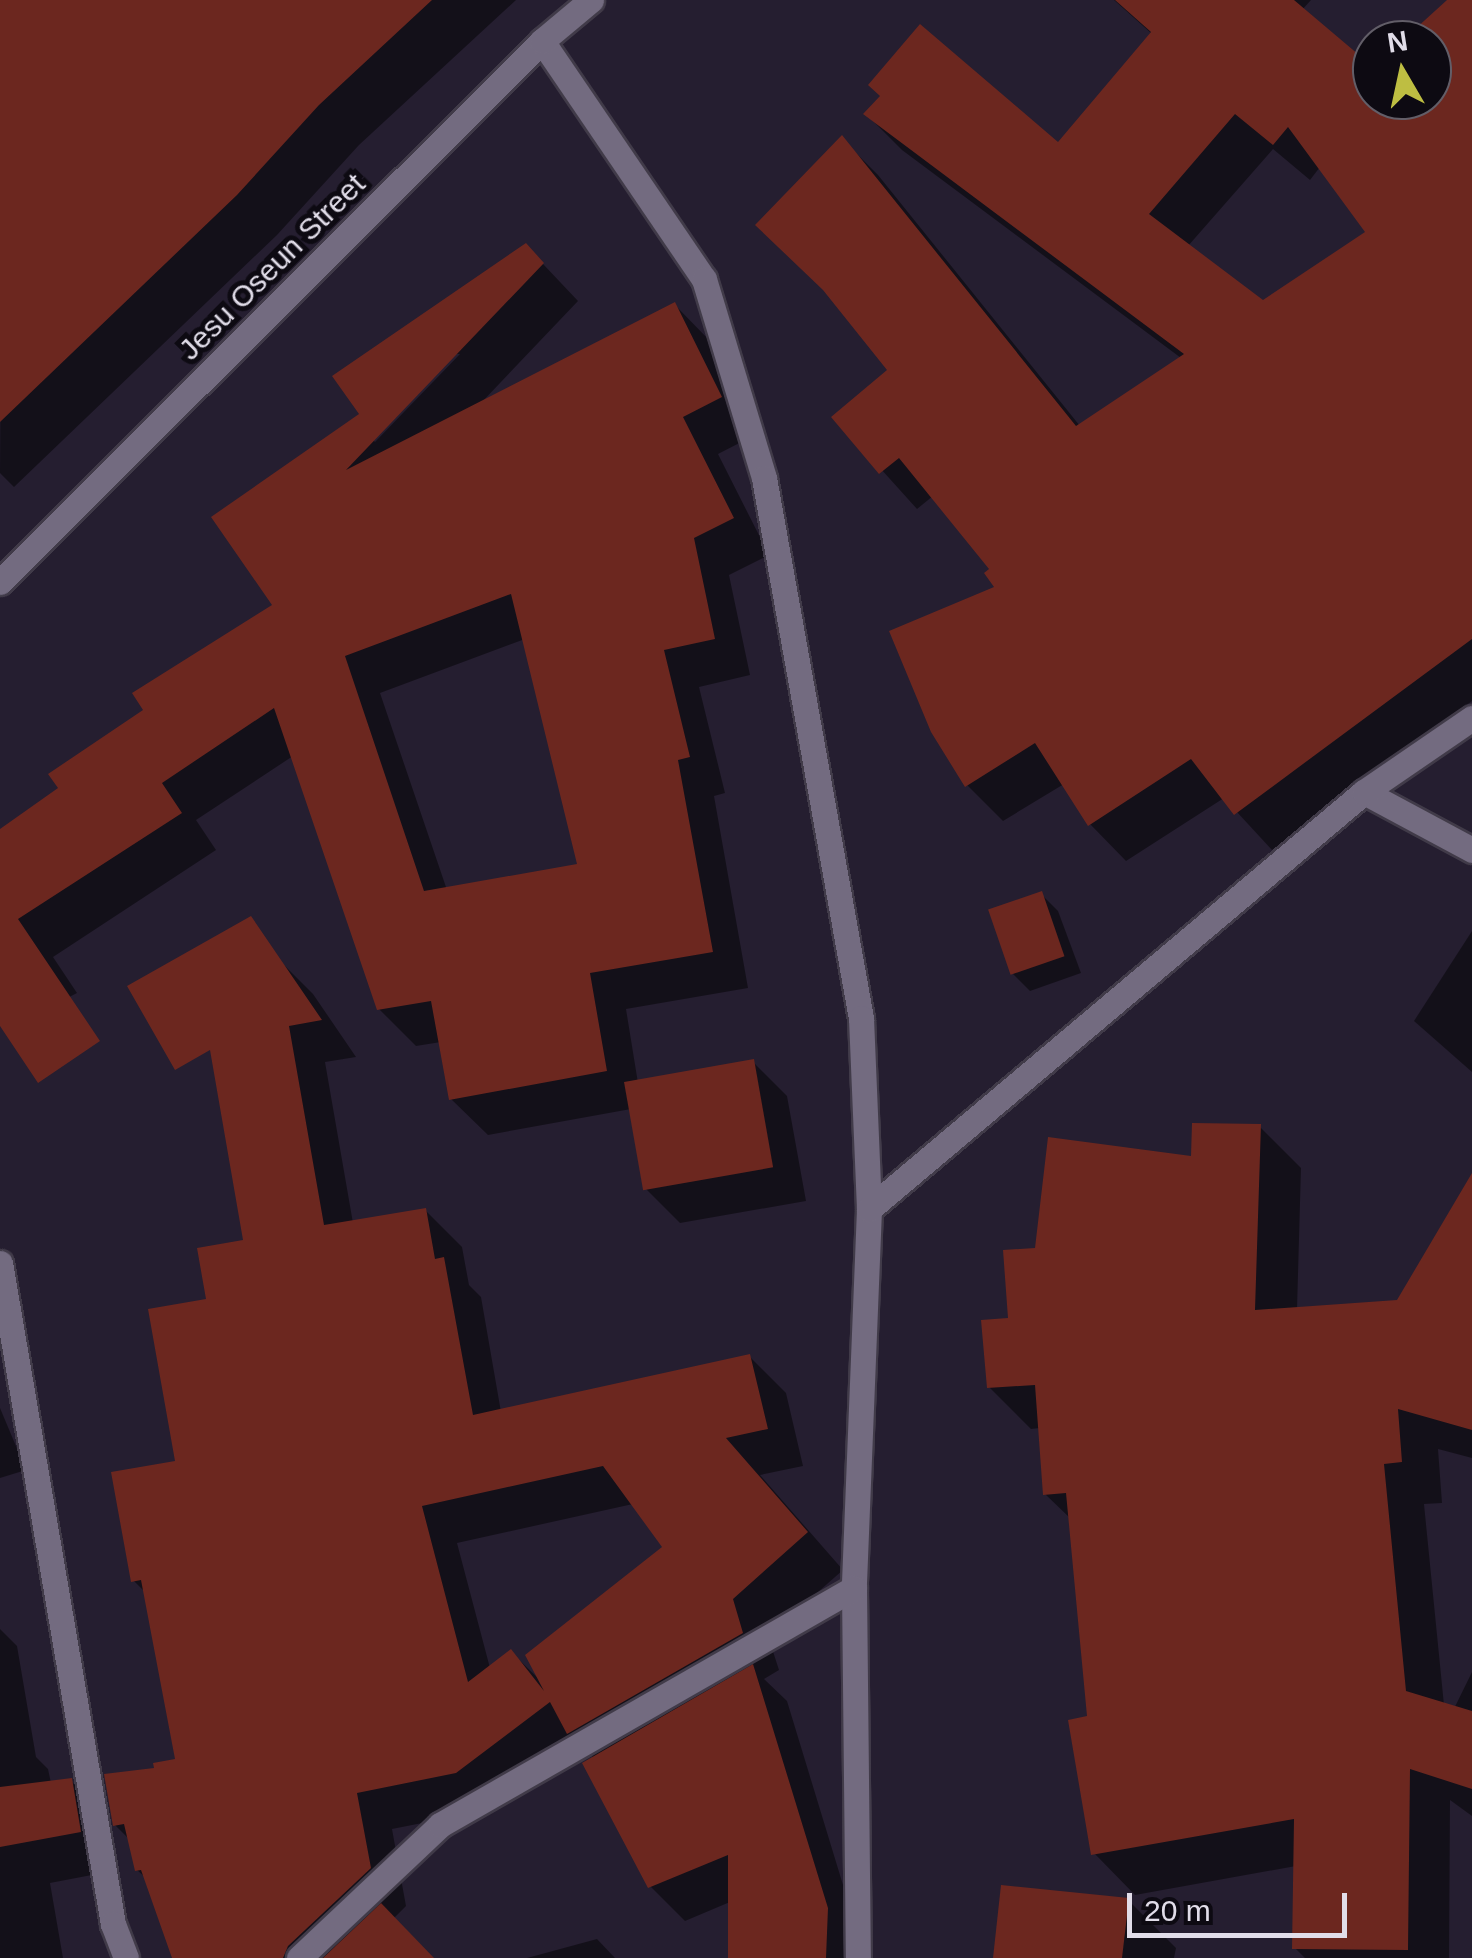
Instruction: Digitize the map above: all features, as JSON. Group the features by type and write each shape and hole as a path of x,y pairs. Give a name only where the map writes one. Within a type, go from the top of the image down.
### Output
{"street":[{"name":"Jesu Oseun Street","path":"3,573 542,42 591,0"},
{"path":"542,42 704,279 764,478 861,1018 869,1208 854,1588 858,1958"},
{"path":"869,1208 1364,792 1472,718"},
{"path":"1364,792 1472,850"},
{"path":"0,1263 113,1924 126,1958"},
{"path":"299,1958 440,1825 854,1588"}],"building":[{"path":"0,0 432,0 319,105 237,195 0,422"},
{"path":"1115,0 1294,0 1352,49 1352,120 1452,120 1452,20 1425,20 1447,0 1472,0 1472,639 1234,815 1191,759 1088,826 1035,743 965,787 931,732 889,631 994,587 984,573 989,569 899,458 879,474 831,417 887,370 823,290 755,225 842,135 1076,426 1184,354 863,114 880,96 868,85 920,24 1058,142 1151,32","holes":["1235,114 1273,145 1288,127 1365,232 1263,300 1149,214"]},
{"path":"526,243 544,263 346,470 675,302 722,397 683,417 734,518 694,538 715,639 664,650 690,757 678,760 713,952 590,973 607,1071 449,1100 431,1001 377,1010 274,708 162,783 182,813 18,919 100,1041 38,1083 0,1026 0,829 58,788 48,774 143,710 132,693 272,605 211,517 359,414 332,376","holes":["511,594 577,864 424,891 345,656"]},
{"path":"1042,891 1064,956 1011,975 988,910"},
{"path":"251,916 322,1020 289,1026 324,1225 426,1208 435,1259 444,1257 473,1415 750,1354 768,1429 726,1438 808,1532 733,1599 743,1633 567,1734 550,1702 456,1773 357,1793 371,1868 288,1946 283,1958 172,1958 141,1870 135,1871 124,1824 113,1826 104,1774 154,1768 153,1763 175,1759 141,1580 131,1582 111,1472 175,1461 148,1309 206,1299 197,1248 243,1240 210,1050 175,1070 127,986","holes":["603,1466 662,1547 525,1655 544,1691 511,1649 468,1682 422,1506"]},
{"path":"754,1059 773,1167 643,1190 624,1082"},
{"path":"1192,1123 1261,1124 1255,1310 1397,1300 1472,1173 1472,1430 1398,1409 1402,1462 1384,1464 1406,1691 1472,1711 1472,1789 1410,1769 1408,1950 1292,1949 1294,1819 1091,1855 1068,1720 1087,1716 1066,1493 1043,1495 1035,1385 987,1388 981,1320 1008,1318 1003,1250 1035,1248 1048,1137 1191,1156"},
{"path":"753,1664 828,1908 826,1958 728,1958 728,1855 648,1888 582,1763"},
{"path":"72,1778 81,1832 0,1847 0,1787"},
{"path":"1001,1885 1129,1898 1122,1958 993,1958"},
{"path":"381,1903 434,1958 323,1958"}]}
